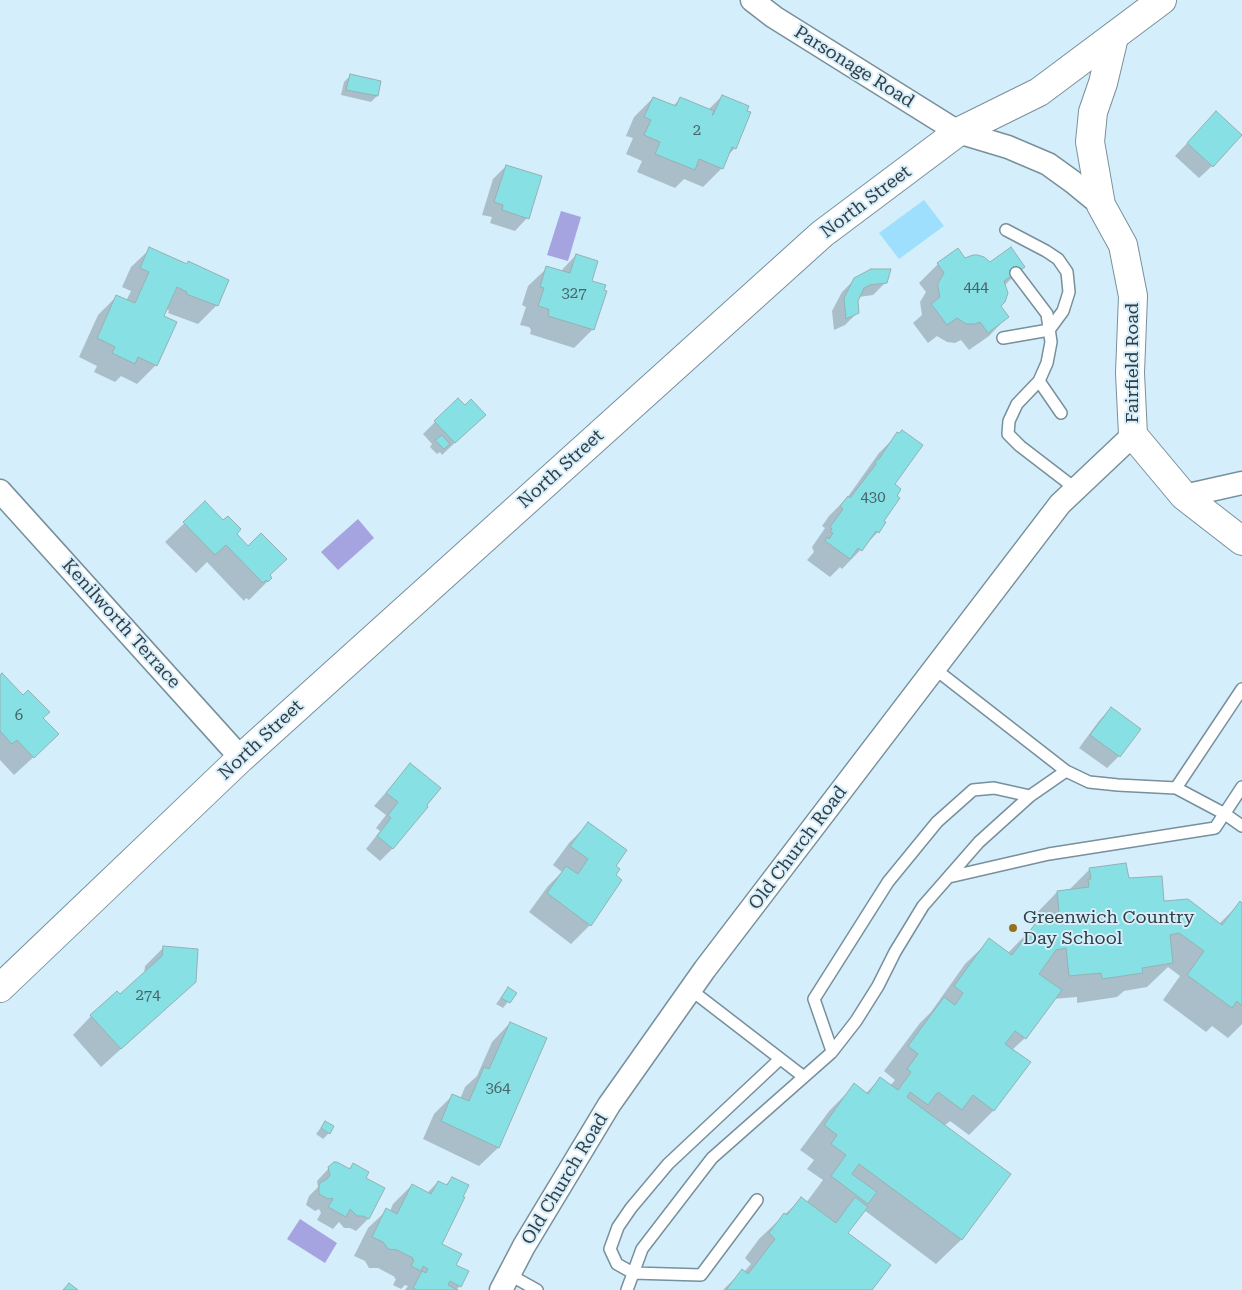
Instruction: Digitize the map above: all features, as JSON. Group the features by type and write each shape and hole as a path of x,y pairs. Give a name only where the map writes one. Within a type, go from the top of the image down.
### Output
{"main road":[{"name":"North Street","path":"0,988 241,758 822,234 958,132 1039,92 1162,0"},
{"name":"Fairfield Road","path":"1114,37 1103,83 1093,112 1090,142 1101,205 1123,245 1134,296 1130,373 1133,435 1184,496 1242,541"}],"street":[{"name":"Parsonage Road","path":"752,0 774,17 958,132"},
{"name":"Fairfield Road","path":"958,132 1008,147 1048,164 1101,205"},
{"name":"Old Church Road","path":"505,1282 524,1246 609,1105 691,990 1060,504 1133,435"},
{"path":"1184,496 1242,483"},
{"name":"Kenilworth Terrace","path":"0,491 241,758"}],"lane":[{"path":"1003,338 1049,330 1063,311 1069,292 1067,272 1058,259 1006,230"},
{"path":"1016,273 1047,314 1051,342 1047,363 1039,381 1018,404 1008,421 1008,434 1020,446 1076,489"},
{"path":"1039,381 1061,413"},
{"path":"935,669 1066,771 1089,782 1176,788 1225,814 1242,826"},
{"path":"1176,788 1242,690"},
{"path":"627,1290 642,1248 712,1158 832,1051 856,1022 878,986 895,952 924,906 979,842 1030,796 1066,771"},
{"path":"949,877 1048,854 1215,828 1242,787"},
{"path":"832,1051 814,999 888,882 937,822 973,790 994,788 1030,796"},
{"path":"691,990 804,1077"},
{"path":"757,1200 701,1275 633,1273 616,1264 610,1249 618,1227 631,1208 668,1164 780,1059"},
{"path":"505,1282 538,1290"}],"shaded area":[{"path":"924,200 944,226 899,259 879,233"},
{"path":"561,211 581,217 568,261 547,255"},
{"path":"358,519 374,538 338,570 321,552"},
{"path":"300,1219 337,1243 325,1263 287,1239"}],"building":[{"path":"350,74 381,81 378,96 346,90"},
{"path":"722,95 749,106 747,111 751,112 736,149 732,147 723,169 699,159 695,170 655,154 660,142 644,135 651,120 644,117 653,97 676,106 680,97 714,111 713,115"},
{"path":"1216,111 1242,135 1213,167 1187,143"},
{"path":"506,165 542,176 529,219 502,210 503,205 494,202"},
{"path":"149,247 187,264 188,261 229,280 218,306 186,294 187,292 177,287 164,316 177,322 157,366 138,357 135,364 112,353 115,347 97,338 116,295 135,303 149,272 140,268"},
{"path":"1011,247 1025,267 1004,281 1008,293 1005,302 1001,306 1009,317 988,333 980,322 966,324 957,318 947,325 931,304 940,297 938,283 944,273 937,263 958,248 965,258 978,255 990,262"},
{"path":"576,254 598,261 592,281 606,285 604,290 607,291 594,330 548,316 548,309 538,306 544,288 540,287 546,266 570,273"},
{"path":"871,269 891,269 887,283 870,285 864,288 858,301 859,313 846,319 844,298 854,278"},
{"path":"458,398 465,405 471,399 486,415 455,443 434,421"},
{"path":"902,430 923,445 895,484 901,489 897,496 900,498 884,521 886,522 879,533 876,531 862,551 858,548 850,559 825,541 833,533 830,532 832,529 830,527 843,509 840,506 848,496 850,498 897,432 899,433"},
{"path":"442,435 450,444 444,449 435,440"},
{"path":"205,501 223,520 228,516 241,529 237,534 248,546 261,533 287,559 270,575 272,578 268,582 266,580 263,583 226,545 215,555 183,522"},
{"path":"2,673 23,695 28,690 50,712 43,718 59,734 34,758 17,740 12,744 0,731 0,675"},
{"path":"1111,707 1141,729 1120,757 1090,735"},
{"path":"410,763 441,788 427,805 428,807 393,849 377,836 391,818 388,815 398,802 386,793"},
{"path":"588,822 627,850 616,866 620,869 616,875 622,880 591,926 547,893 566,866 578,874 588,859 570,846"},
{"path":"1126,863 1129,878 1162,876 1164,901 1188,899 1222,925 1240,901 1242,903 1242,1006 1237,1001 1232,1008 1187,975 1204,951 1179,933 1170,935 1173,963 1142,968 1143,973 1102,979 1101,973 1069,976 1066,948 1056,950 1039,974 1062,990 1026,1039 1015,1031 1005,1044 1031,1062 994,1111 973,1095 962,1110 938,1092 928,1105 910,1092 907,1097 1011,1174 962,1240 859,1164 852,1174 877,1192 868,1204 831,1176 846,1155 831,1144 837,1135 824,1125 854,1083 868,1094 880,1077 898,1090 911,1072 907,1069 918,1054 908,1046 944,997 955,1005 963,993 954,986 989,938 1012,955 1038,920 1059,913 1057,891 1089,887 1088,879 1091,879 1089,868"},
{"path":"163,946 198,949 196,982 121,1049 90,1015 117,991 120,994 162,956"},
{"path":"508,987 517,993 510,1003 501,998"},
{"path":"510,1022 547,1038 499,1148 441,1121 452,1094 469,1101 484,1067 489,1069"},
{"path":"325,1121 334,1126 330,1134 321,1128"},
{"path":"334,1162 350,1169 353,1163 369,1172 366,1178 385,1188 369,1219 357,1216 350,1209 346,1217 328,1207 332,1198 328,1199 319,1194 319,1185 330,1175 328,1167"},
{"path":"452,1177 469,1185 442,1244 462,1254 456,1265 469,1271 461,1287 450,1281 448,1285 458,1290 416,1290 413,1288 422,1271 426,1273 428,1269 423,1266 421,1271 411,1266 413,1258 397,1250 388,1249 383,1242 372,1237 386,1208 397,1214 412,1184 431,1194 438,1181 447,1185"},
{"path":"801,1197 836,1223 855,1197 868,1207 848,1233 891,1265 872,1290 726,1290 742,1269 748,1274 775,1239 769,1233 784,1213 787,1215"},
{"path":"69,1283 78,1290 63,1290"}],"place":[{"name":"Greenwich Country Day School","path":"1013,928"}]}
